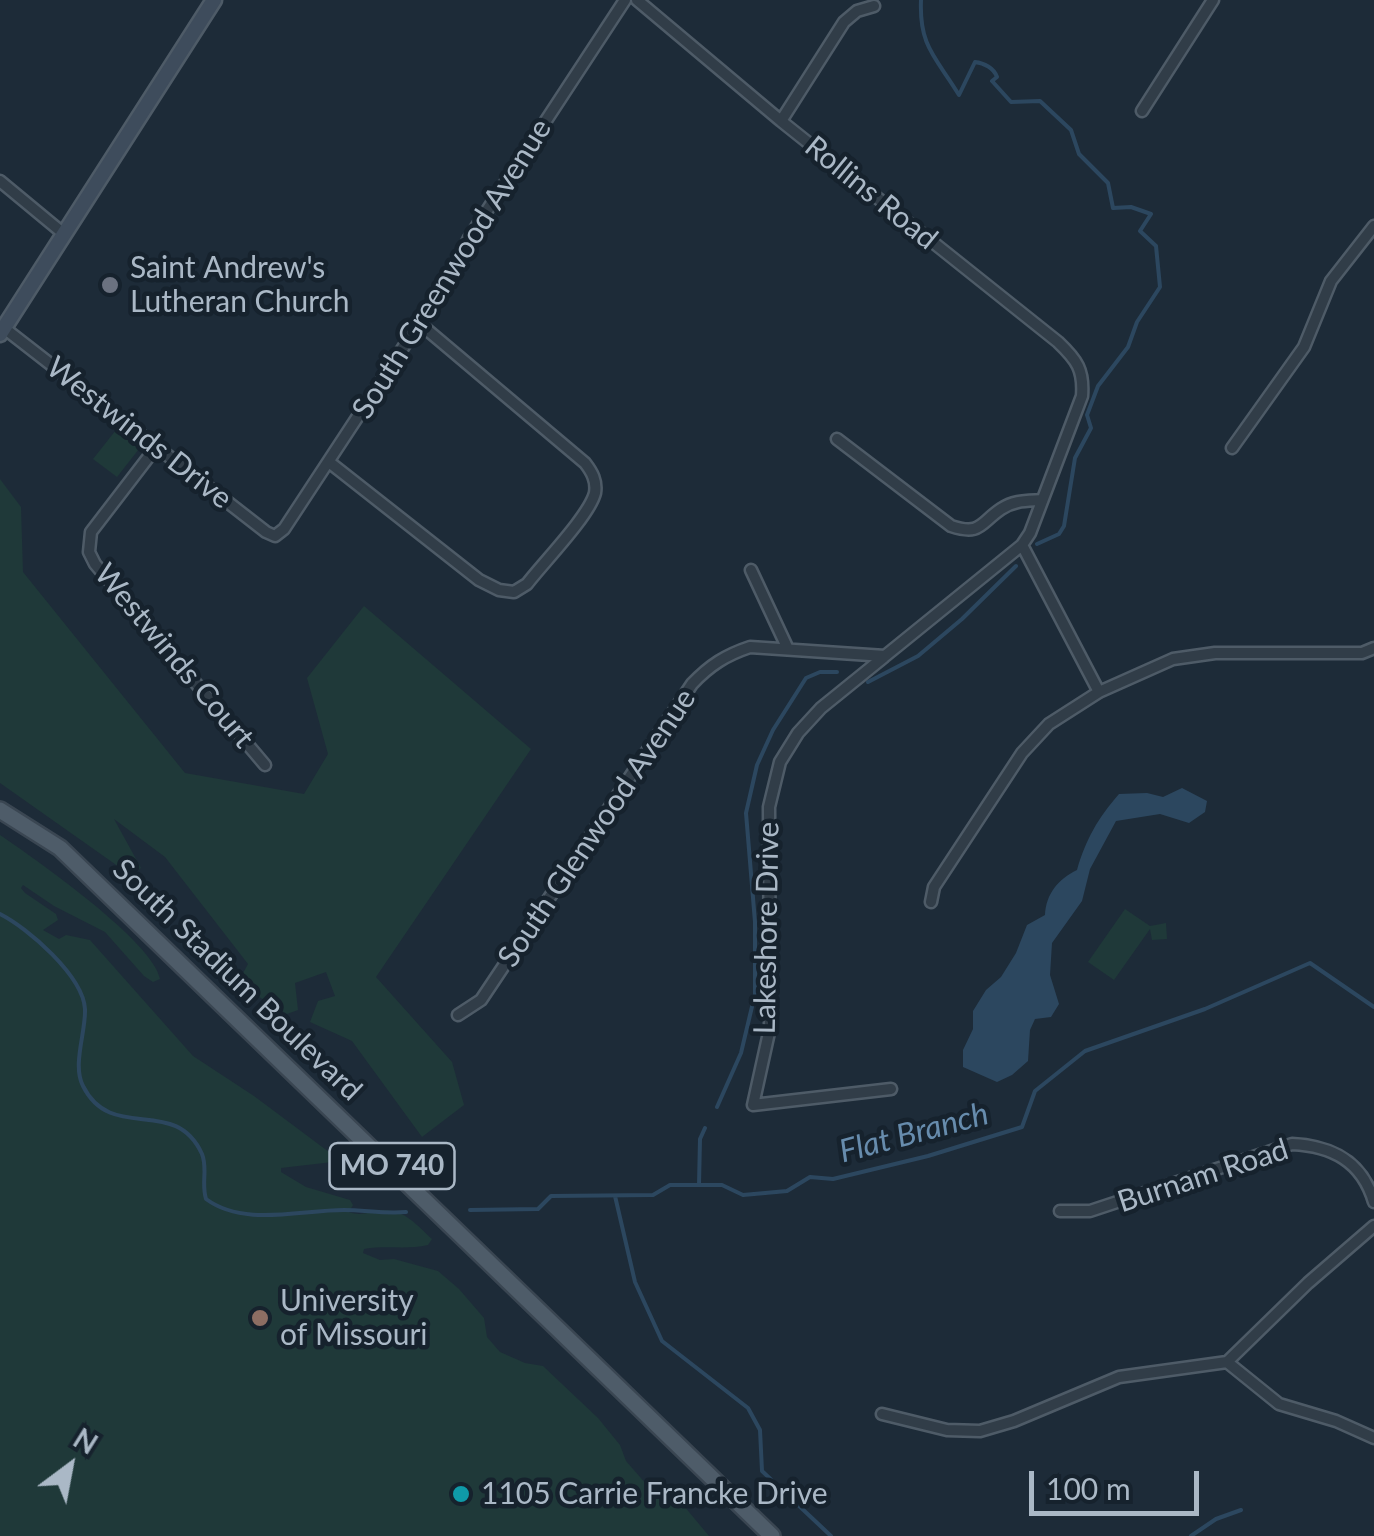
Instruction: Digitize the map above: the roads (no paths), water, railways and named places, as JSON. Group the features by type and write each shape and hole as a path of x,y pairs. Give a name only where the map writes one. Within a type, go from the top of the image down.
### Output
{"main road":[{"path":"2,331 214,0"},
{"name":"South Stadium Boulevard","path":"0,810 60,848 772,1536"}],"street":[{"name":"South Greenwood Avenue","path":"275,536 284,530 420,323 469,238 625,0"},
{"name":"Rollins Road","path":"637,0 1066,349 1084,373 1082,396 1042,500"},
{"path":"1142,111 1213,0"},
{"path":"781,121 844,22 857,11 874,6"},
{"path":"0,181 64,234"},
{"path":"1232,448 1304,348 1331,281 1374,226"},
{"path":"328,462 480,580 499,590 514,592 527,584 588,508 596,490 594,475 585,463 420,323"},
{"name":"Westwinds Drive","path":"2,331 275,536"},
{"path":"837,439 951,526 965,531 981,528 1015,502 1042,500 1022,545 885,656"},
{"name":"Westwinds Court","path":"157,446 92,532 88,552 266,764"},
{"path":"1022,545 1099,692"},
{"path":"750,570 786,647"},
{"name":"South Glenwood Avenue","path":"458,1015 481,1000 692,684 709,666 750,647 885,656"},
{"path":"931,902 934,887 1022,753 1049,724 1099,692 1173,659 1214,653 1362,653 1374,648"},
{"name":"Lakeshore Drive","path":"885,656 821,708 798,733 780,762 769,807 770,1028 753,1104 891,1089"},
{"name":"Burnam Road","path":"1060,1211 1090,1211 1292,1144 1318,1145 1344,1155 1369,1186 1374,1202"},
{"path":"882,1414 947,1430 980,1431 1118,1377 1227,1362 1374,1226"},
{"path":"1227,1362 1279,1404 1336,1421 1374,1438"}],"water":[{"path":"1182,788 1207,801 1205,812 1189,823 1160,814 1116,821 1090,869 1082,901 1052,943 1050,975 1059,1004 1051,1017 1035,1019 1030,1030 1028,1061 997,1082 963,1067 963,1050 973,1029 973,1011 986,990 1001,977 1027,925 1045,915 1054,888 1077,870 1099,820 1119,794 1163,797"}],"waterway":[{"path":"921,0 926,41 959,95 975,62 988,66 997,77 992,81 1011,102 1040,101 1071,130 1079,154 1108,183 1113,208 1131,207 1151,214 1140,231 1156,246 1160,287 1137,322 1128,347 1098,386 1087,415 1091,428 1075,458 1064,526 1059,534 1037,544"},
{"path":"868,682 918,656 1016,566"},
{"path":"717,1107 741,1053 755,994 755,922 746,813 757,765 773,730 806,678 820,672 837,672"},
{"name":"Flat Branch","path":"0,914 52,954 75,982 85,1009 80,1078 95,1103 110,1113 176,1126 190,1136 204,1160 206,1199 221,1208 254,1215 344,1210 406,1212"},
{"name":"Flat Branch","path":"470,1210 538,1209 551,1196 653,1195 670,1185 722,1185 743,1195 787,1191 810,1177 833,1179 928,1156 1022,1127 1035,1091 1085,1051 1205,1009 1310,963 1374,1007"},
{"path":"699,1185 700,1139 705,1128"},
{"path":"615,1196 635,1282 662,1341 748,1408 760,1430 762,1471 831,1536"},
{"path":"1191,1536 1216,1519 1241,1510"}],"place":[{"name":"Saint Andrew's Lutheran Church","path":"110,285"},
{"name":"University of Missouri","path":"260,1318"},
{"name":"1105 Carrie Francke Drive","path":"461,1494"}]}
